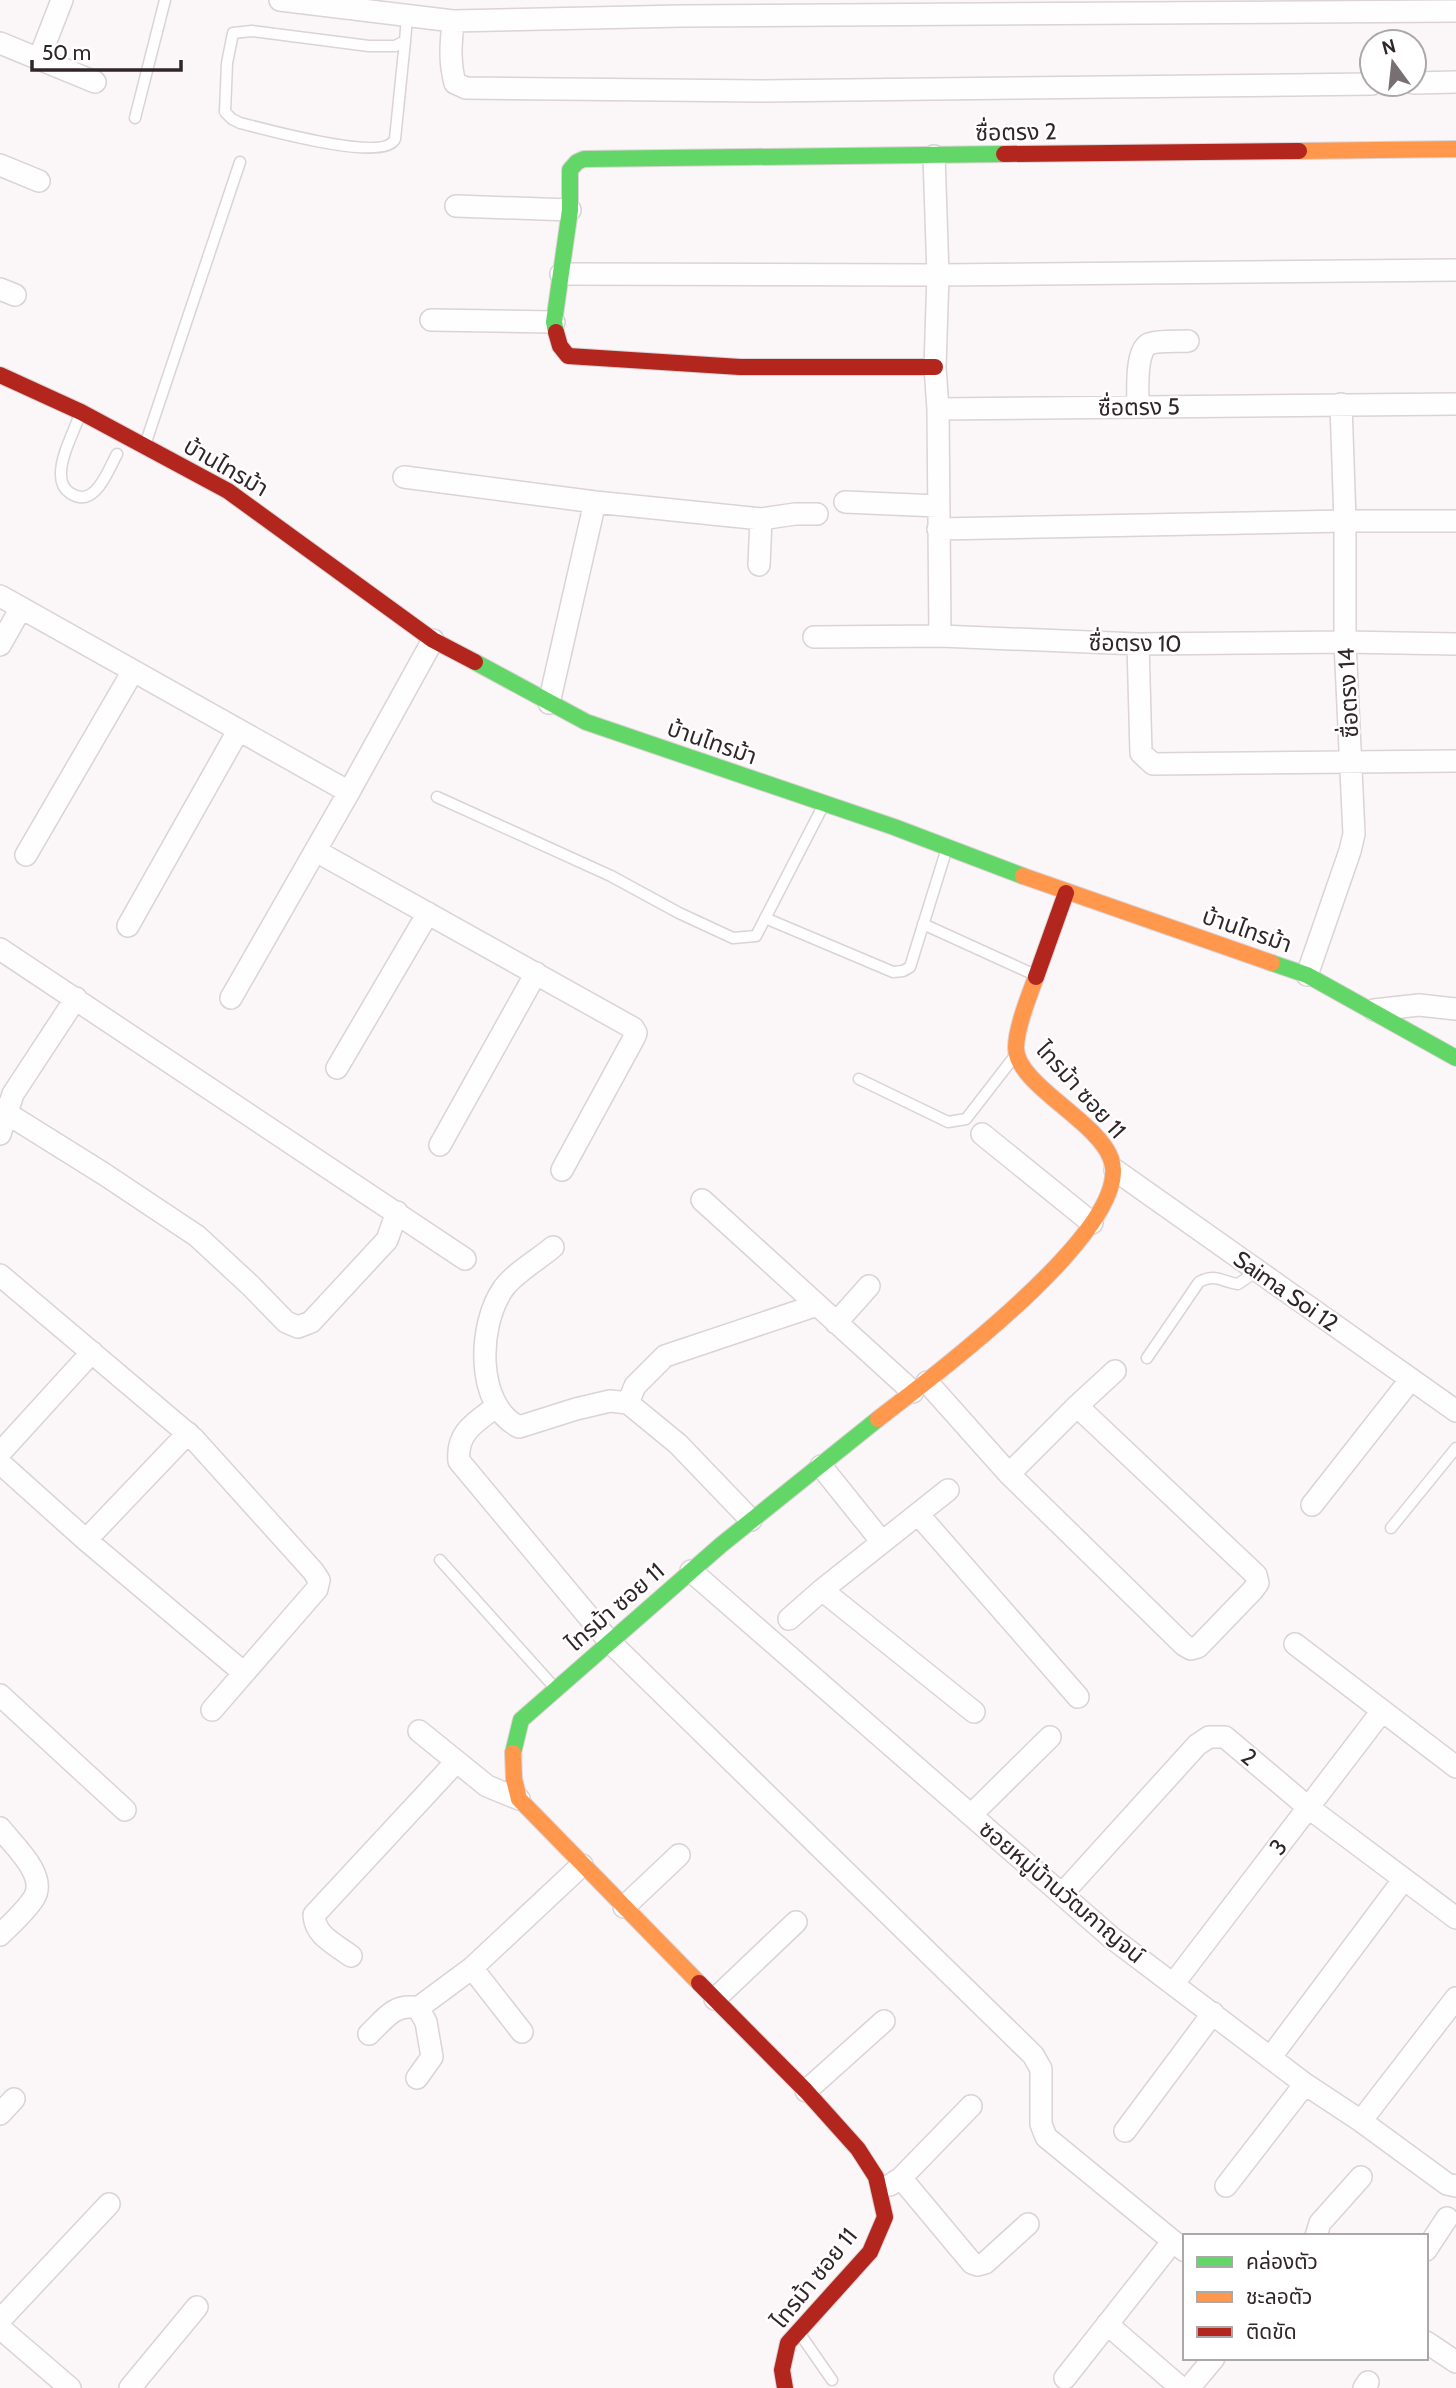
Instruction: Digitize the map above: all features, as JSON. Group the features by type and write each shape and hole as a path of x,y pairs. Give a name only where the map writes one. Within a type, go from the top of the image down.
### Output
{"street":[{"path":"39,59 62,0"},
{"path":"280,0 407,16 440,13 682,16 1456,11"},
{"path":"440,13 455,83 466,88 776,90 1358,84"},
{"path":"0,43 95,82"},
{"path":"1428,83 1456,82"},
{"name":"ซื่อตรง 2","path":"570,210 570,170 584,159 1456,149"},
{"path":"934,156 938,275 935,367 938,409 940,636"},
{"path":"0,165 39,181"},
{"path":"456,206 570,210 554,322 561,346 568,356 740,367 935,367"},
{"path":"561,274 938,275 1456,270"},
{"path":"431,320 554,322"},
{"path":"1138,407 1140,358 1143,349 1150,343 1188,341"},
{"name":"บ้านไทรม้า","path":"0,375 81,412 228,491 433,640 586,722 894,827 1066,892 1307,975 1456,1058"},
{"name":"ซื่อตรง 14","path":"1307,975 1354,834 1345,642 1345,521 1340,404"},
{"name":"ซื่อตรง 5","path":"938,409 1456,404"},
{"path":"404,477 595,502 761,519 817,514"},
{"path":"550,703 595,502"},
{"path":"845,502 938,506"},
{"path":"759,565 761,519"},
{"path":"938,529 1456,521"},
{"path":"0,596 349,792"},
{"path":"0,645 21,608"},
{"name":"ซื่อตรง 10","path":"814,637 940,636 1138,644 1456,644"},
{"path":"231,998 433,640"},
{"path":"1138,644 1141,753 1153,764 1456,761"},
{"path":"26,855 133,671"},
{"path":"128,926 238,732"},
{"path":"316,851 633,1028 636,1033 562,1170"},
{"name":"ไทรม้า ซอย 11","path":"785,2388 782,2370 788,2343 870,2252 886,2217 876,2177 858,2149 806,2091 519,1799 511,1764 513,1738 521,1720 609,1641 751,1520 920,1387 1026,1299 1062,1261 1092,1223 1111,1187 1115,1170 1111,1155 1095,1135 1028,1071 1016,1054 1036,975 1066,892"},
{"path":"337,1068 428,913"},
{"path":"0,948 465,1259"},
{"path":"440,1145 536,973"},
{"path":"76,999 13,1094 3,1119 104,1174 197,1236 286,1322 298,1327 311,1322 387,1240 397,1212"},
{"path":"1374,1010 1419,1004 1456,1009"},
{"path":"982,1134 1092,1223"},
{"name":"Saima Soi 12","path":"1115,1170 1456,1411"},
{"path":"702,1200 836,1322 920,1387 1184,1645 1191,1649 1198,1647 1252,1591 1258,1583 1256,1575 1077,1406"},
{"path":"553,1247 505,1286 493,1304 483,1348 488,1379 500,1414 519,1427 610,1401 628,1403 678,1444 751,1520"},
{"path":"0,1276 188,1433 313,1571 318,1580 317,1590 212,1710"},
{"path":"836,1322 869,1286"},
{"path":"628,1403 635,1386 665,1356 817,1305"},
{"path":"0,1453 92,1352"},
{"path":"1009,1474 1115,1371"},
{"path":"1312,1505 1411,1379"},
{"path":"497,1406 469,1427 457,1446 458,1461 609,1641 1033,2055 1041,2069 1041,2124 1046,2137 1179,2246 1107,2324 1065,2378"},
{"path":"86,1540 188,1433"},
{"path":"0,1463 86,1540 244,1672"},
{"path":"821,1466 882,1542"},
{"path":"789,1619 948,1490"},
{"path":"918,1514 1078,1697"},
{"name":"ซอยหมู่บ้านวัฒกาญจน์","path":"691,1571 1112,1938 1305,2084 1362,2121 1447,2184 1455,2186"},
{"path":"822,1590 974,1712"},
{"path":"1295,1643 1456,1767"},
{"path":"0,1695 125,1810"},
{"name":"3","path":"1174,1983 1382,1711"},
{"path":"419,1731 487,1786 519,1799"},
{"path":"971,1815 1050,1737"},
{"name":"2","path":"1062,1894 1196,1745 1209,1737 1225,1737 1309,1808 1456,1918"},
{"path":"351,1956 319,1933 314,1924 314,1914 457,1762"},
{"path":"0,1828 31,1867 37,1881 35,1897 0,1935"},
{"path":"624,1907 679,1855"},
{"path":"369,2034 393,2010 407,2006 418,2008 472,1968 582,1865"},
{"path":"1270,2057 1404,1879"},
{"path":"715,1999 796,1922"},
{"path":"472,1968 522,2032"},
{"path":"1362,2121 1456,1998"},
{"path":"417,2078 432,2057 426,2022 418,2008"},
{"path":"1125,2131 1213,2013"},
{"path":"806,2091 884,2021"},
{"path":"1226,2186 1305,2084"},
{"path":"879,2191 901,2178 971,2106"},
{"path":"1317,2234 1320,2223 1362,2177"},
{"path":"901,2178 972,2263 985,2263 1028,2224"},
{"path":"0,2320 109,2204"},
{"path":"1428,2247 1447,2218"},
{"path":"130,2388 197,2307"},
{"path":"1107,2324 1181,2388"},
{"path":"0,2328 70,2388"},
{"path":"1428,2343 1456,2362"},
{"path":"1189,2388 1212,2360"}],"lane":[{"path":"135,118 165,0"},
{"path":"405,41 395,46 369,46 252,31 233,33 227,63 225,112 240,123 320,142 386,148 393,144 395,139 405,41 407,16"},
{"path":"144,447 240,162"},
{"path":"81,412 60,473 63,486 71,494 83,498 93,494 117,454"},
{"path":"437,797 611,876 679,913 733,938 756,936 825,803"},
{"path":"765,918 893,972 903,971 910,967 947,848"},
{"path":"923,923 1036,975"},
{"path":"859,1079 948,1122 958,1122 966,1119 1016,1054"},
{"path":"1147,1358 1199,1282 1216,1277 1238,1284 1257,1271"},
{"path":"1391,1528 1456,1448"},
{"path":"440,1560 555,1689"},
{"path":"798,2332 832,2380"}],"traffic: fast":[{"path":"556,332 554,322 570,210 570,170 584,159 1004,154"},
{"path":"475,662 586,722 894,827 1023,876"},
{"path":"1272,963 1307,975 1456,1058"},
{"path":"513,1753 521,1720 721,1545 878,1419"}],"traffic: slow":[{"path":"1299,151 1456,149"},
{"path":"1023,876 1272,963"},
{"path":"878,1419 939,1372 1022,1300 1061,1261 1092,1223 1110,1188 1111,1159 1103,1145 1043,1089 1020,1062 1016,1048 1018,1031 1036,977"},
{"path":"513,1753 514,1779 519,1799 699,1983"}],"traffic: jam":[{"path":"1004,154 1299,151"},
{"path":"556,332 560,346 568,356 740,367 935,367"},
{"path":"0,375 81,412 228,491 433,640 475,662"},
{"path":"1036,977 1066,893"},
{"path":"699,1983 806,2091 858,2149 876,2177 885,2217 870,2252 788,2343 782,2370 785,2388"}]}
